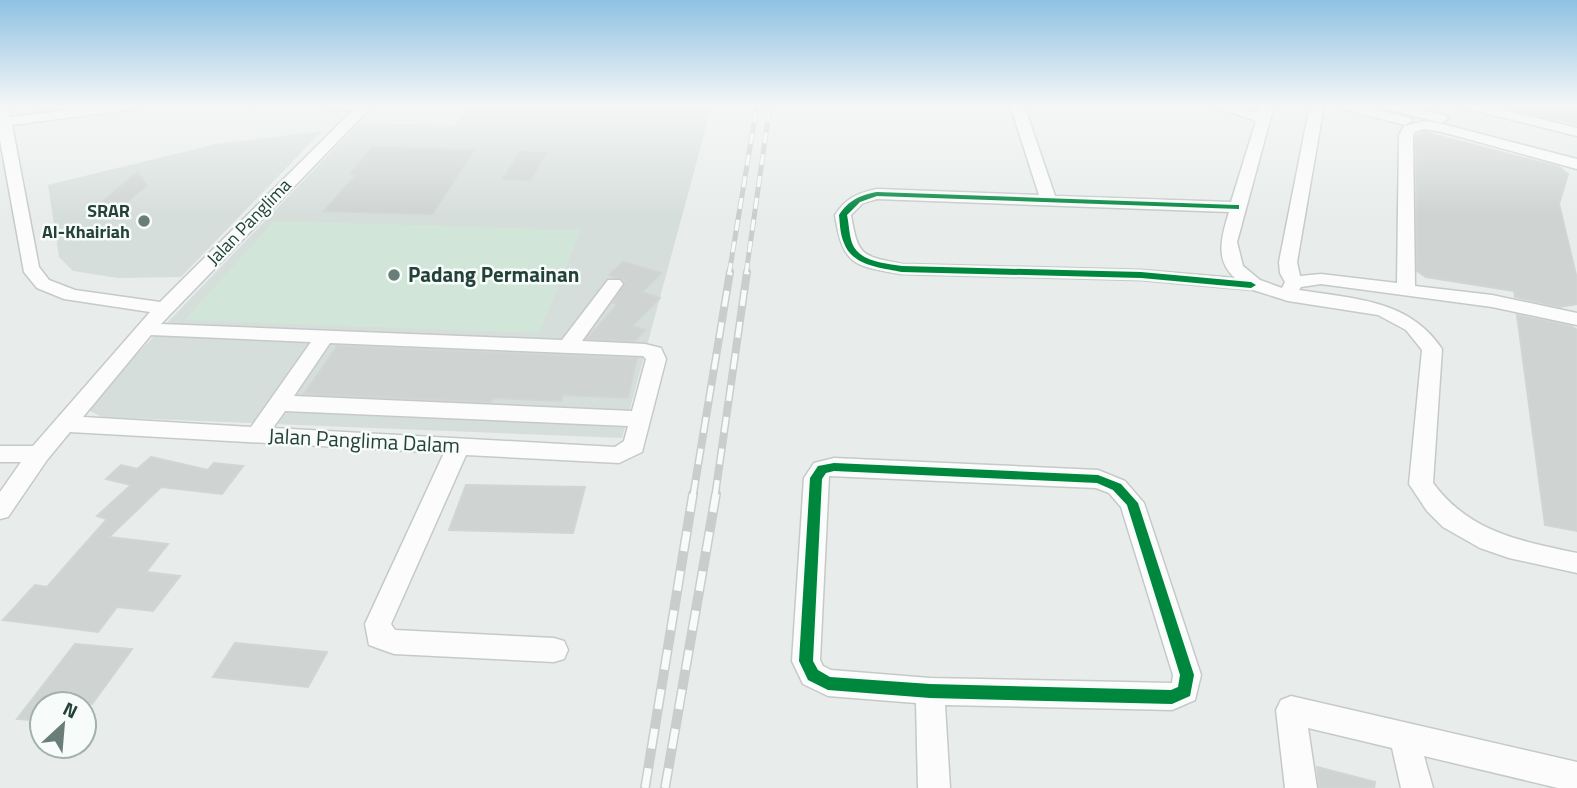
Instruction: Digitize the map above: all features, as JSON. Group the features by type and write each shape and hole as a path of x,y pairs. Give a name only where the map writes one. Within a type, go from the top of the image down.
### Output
{"street":[{"path":"8,142 30,268 43,284 71,295 164,309"},
{"name":"Jalan Panglima","path":"0,510 39,454 146,329 330,142"},
{"path":"1029,142 1049,200"},
{"path":"1251,285 1237,275 1227,254 1236,207 1255,142"},
{"path":"1291,288 1289,262 1310,142"},
{"path":"1406,142 1406,289"},
{"path":"1495,142 1577,164"},
{"path":"1530,142 1577,154"},
{"path":"1236,207 877,194 861,197 849,204 843,215 850,248 860,257 882,265 902,268 1141,275 1291,288 1394,314 1426,336 1432,349 1422,484 1432,502 1449,520 1474,536 1505,548 1577,563"},
{"path":"1291,288 1321,279 1492,300 1577,319"},
{"path":"146,329 569,346 614,284"},
{"path":"257,435 325,336"},
{"name":"Jalan Panglima Dalam","path":"64,424 619,455 634,446 656,359 654,353 645,350 569,346"},
{"path":"279,404 641,419"},
{"path":"458,447 378,624 379,635 394,642 554,650"},
{"path":"0,454 39,454"},
{"path":"834,467 1098,479 1117,487 1132,502 1187,675 1185,691 1172,697 930,691 828,683 813,675 806,661 816,478 822,469 834,467"},
{"path":"930,691 934,788"},
{"path":"1301,788 1291,710 1404,736 1533,777 1577,777"},
{"path":"1404,736 1417,788"}],"shaded area":[{"name":"SRAR Al-Khairiah","path":"312,142 181,277 118,278 73,271 59,257 48,185 216,144"},
{"path":"341,142 702,142 622,438 102,417 90,411 91,402"}],"green space":[{"name":"Padang Permainan","path":"274,221 581,230 539,333 185,320"}],"building":[{"path":"1416,142 1462,142 1559,167 1568,174 1559,204 1577,279 1577,304 1560,307 1515,297 1514,291 1426,277 1417,271"},
{"path":"373,147 474,150 432,214 324,211 357,174 350,174"},
{"path":"520,152 546,153 530,180 503,179"},
{"path":"137,173 147,185 109,217 85,216"},
{"path":"623,262 661,273 642,292 660,298 632,326 645,330 635,341 587,339 618,304 613,303 626,281 609,275"},
{"path":"1517,315 1571,326 1577,330 1577,531 1545,525"},
{"path":"337,346 637,358 628,398 563,395 561,401 493,398 491,402 304,394"},
{"path":"151,457 208,470 214,463 243,466 222,494 161,487 109,537 168,544 146,572 180,576 153,611 117,607 98,632 3,620 35,585 47,587 107,519 97,516 131,485 106,479 121,465 137,469"},
{"path":"466,485 585,487 573,533 449,530"},
{"path":"235,643 327,652 308,687 213,677"},
{"path":"75,644 132,649 98,696 98,690 39,690"},
{"path":"28,705 28,720 17,719"},
{"path":"1317,767 1375,782 1374,788 1319,788"}],"railway":[{"path":"729,274 751,142"},
{"path":"746,274 765,142"},
{"path":"693,496 730,272"},
{"path":"715,496 747,272"},
{"path":"645,788 693,494"},
{"path":"665,788 716,494"}],"cycle path":[{"path":"1236,207 877,194 857,200 843,215 847,241 854,253 874,263 902,269 1141,275 1251,285"},
{"path":"834,467 1098,479 1117,487 1132,503 1187,675 1185,691 1172,697 930,691 828,683 813,675 806,661 816,478 822,469 834,467"}],"place":[{"name":"SRAR Al-Khairiah","path":"144,221"},
{"name":"Padang Permainan","path":"394,275"}]}
